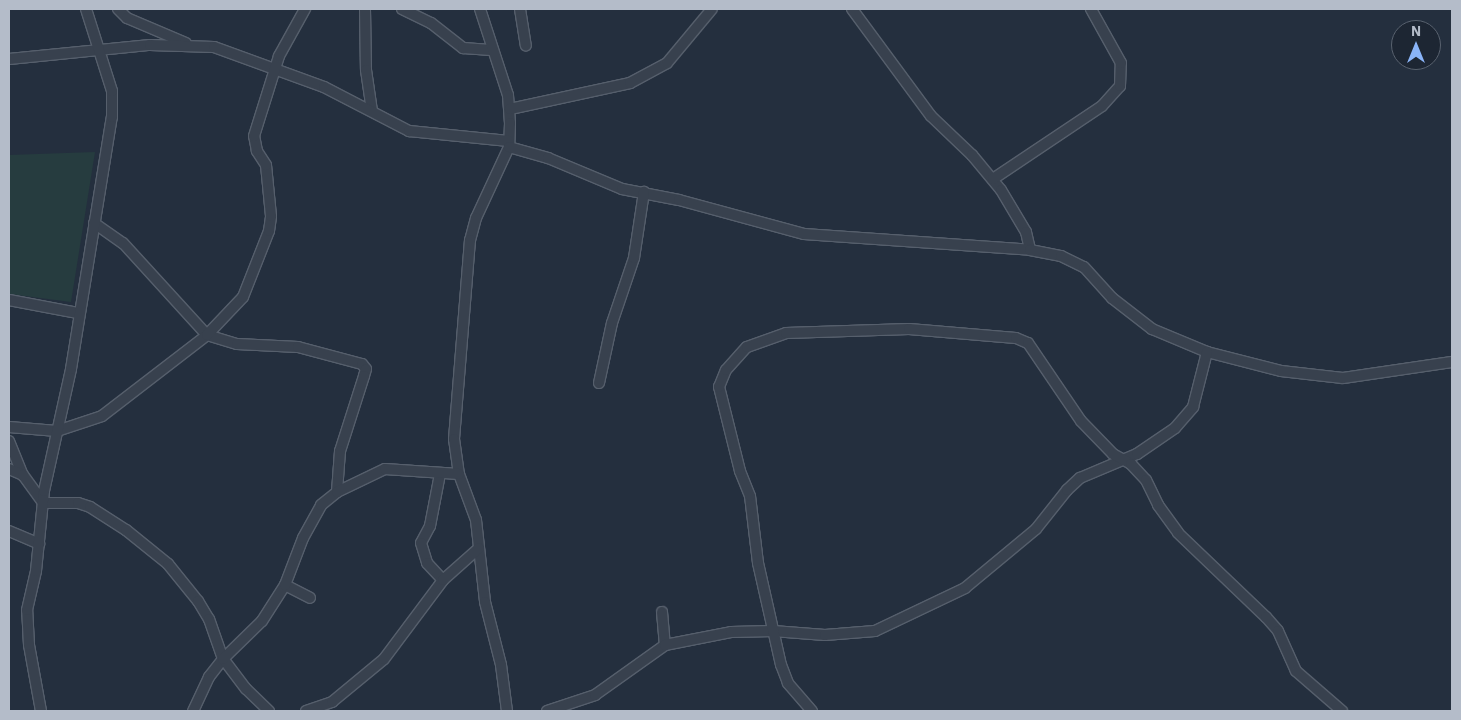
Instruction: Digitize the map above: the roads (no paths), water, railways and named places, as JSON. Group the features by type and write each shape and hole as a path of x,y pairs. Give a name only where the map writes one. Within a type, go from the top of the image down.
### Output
{"street":[{"path":"41,711 26,619 39,544 43,503 71,370 78,313 108,150 113,104 112,91 86,9"},
{"path":"118,9 126,18 190,45"},
{"path":"9,426 57,431 102,416 207,335 243,297 269,231 271,216 266,165 256,151 254,136 275,69 305,9"},
{"path":"365,9 365,61 372,110"},
{"path":"402,9 431,23 464,48 491,50"},
{"path":"480,9 510,109 509,144 476,218 470,240 454,410 459,474 474,512 484,602 501,665 507,711"},
{"path":"520,9 526,46"},
{"path":"510,109 630,83 667,63 712,9"},
{"path":"852,9 931,116 993,179 1026,232 1030,250"},
{"path":"993,179 1102,106 1120,86 1122,63 1092,9"},
{"path":"9,59 99,52 150,45 190,45 223,50 324,87 372,110 409,131 509,144 622,189 644,192 828,238 1030,250 1078,264 1139,321 1207,352 1326,378 1365,376 1452,362"},
{"path":"599,383 612,323 633,263 644,192"},
{"path":"94,223 123,243 207,335 237,344 276,345 327,353 351,360 366,369 340,451 337,492"},
{"path":"9,300 78,313"},
{"path":"812,711 784,675 772,631 758,563 750,496 719,395 726,370 747,347 786,333 808,330 935,329 1016,338 1028,343 1037,353 1054,384 1081,422 1122,459 1131,464 1146,480 1160,509 1178,533 1271,622 1302,677 1342,711"},
{"path":"547,711 595,695 665,646 731,632 772,631 825,635 875,631 973,582 1036,529 1067,490 1080,478 1156,443 1188,414 1196,398 1207,352"},
{"path":"9,441 23,475 43,503"},
{"path":"193,711 209,677 223,658 262,621 284,586 321,505 337,492 386,469 400,468 440,474 459,474"},
{"path":"9,469 23,475"},
{"path":"440,474 430,526 421,543 428,563 443,580"},
{"path":"43,503 78,503 90,507 152,549 182,581 205,612 223,658 246,689 269,711"},
{"path":"9,531 39,544"},
{"path":"306,711 332,702 384,659 409,629 443,580 479,548"},
{"path":"284,586 310,598"},
{"path":"662,612 665,646"}]}
